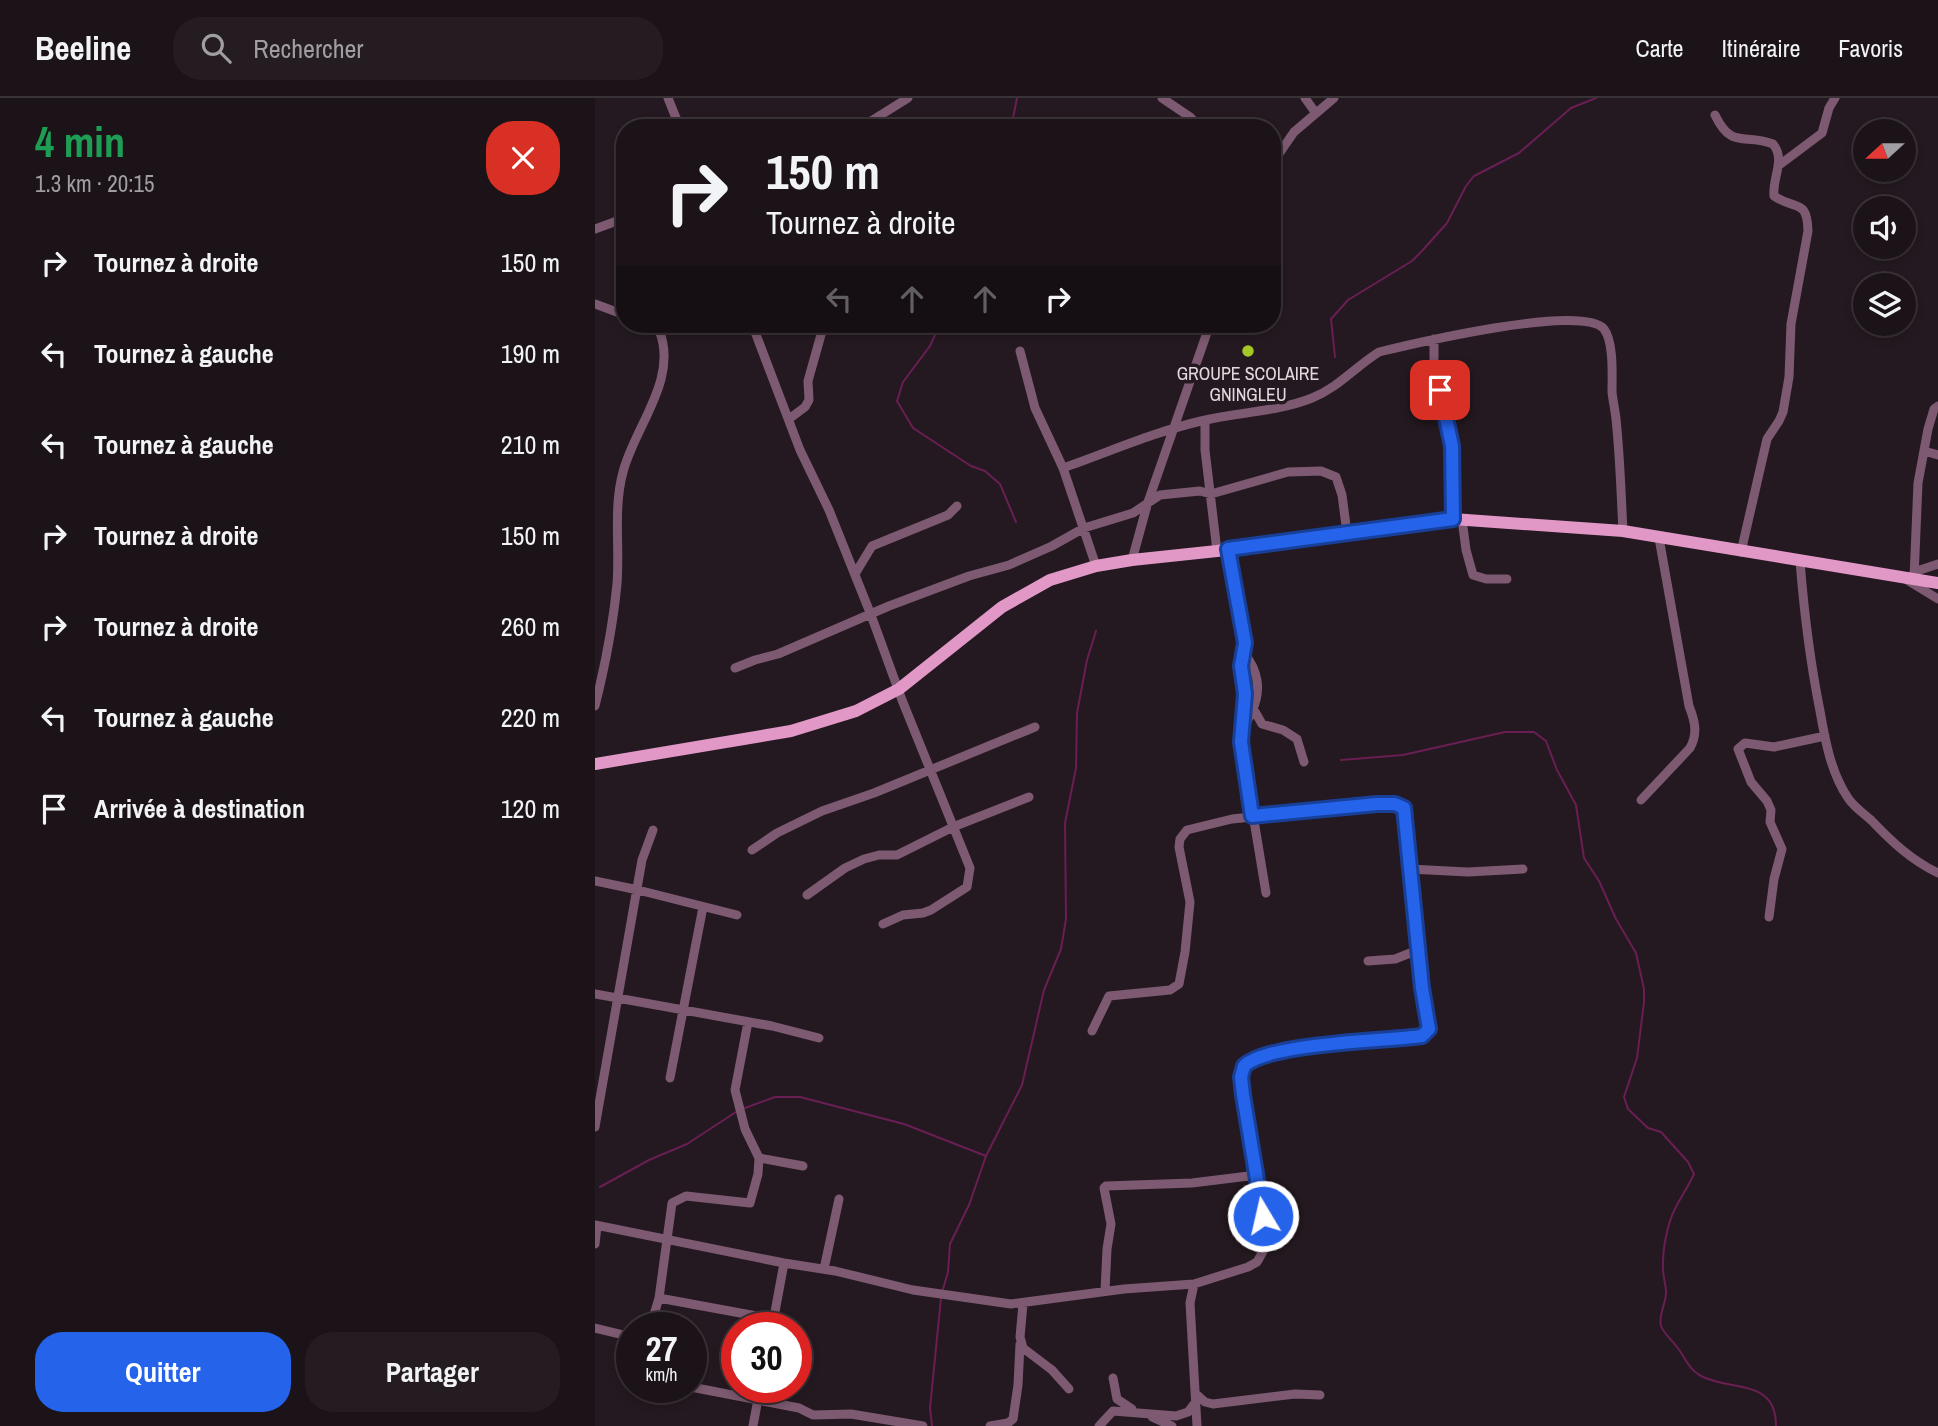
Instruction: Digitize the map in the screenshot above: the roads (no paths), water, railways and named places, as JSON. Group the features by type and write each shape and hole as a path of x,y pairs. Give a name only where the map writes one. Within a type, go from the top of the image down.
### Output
{"main road":[{"path":"595,764 791,731 856,710 899,689 1002,607 1050,580 1095,566 1132,560 1457,519 1623,531 1741,552 1910,576 1938,583"}],"street":[{"path":"668,98 676,119"},
{"path":"874,119 908,98"},
{"path":"1162,98 1192,119"},
{"path":"1305,98 1315,113"},
{"path":"1281,151 1294,132 1334,98"},
{"path":"1778,166 1822,133 1829,108 1835,98"},
{"path":"1716,115 1731,137 1738,140 1763,140 1773,144 1779,156 1774,196 1806,211 1808,232 1791,324 1789,377 1783,412 1767,439 1741,552"},
{"path":"595,229 616,221"},
{"path":"595,304 616,312"},
{"path":"1063,467 1173,428 1314,397 1347,379 1379,352 1507,325 1548,321 1586,322 1597,324 1604,329 1612,367 1623,531"},
{"path":"595,706 617,584 618,498 623,471 664,369 664,348 660,333"},
{"path":"756,333 855,574 970,869 967,887 931,910 903,915 883,925"},
{"path":"789,419 805,407 809,400 808,381 821,333"},
{"path":"1132,560 1148,502 1207,333"},
{"path":"1434,339 1434,362 1452,446 1457,519 1473,575 1486,579 1507,579"},
{"path":"1020,351 1035,408 1063,467 1095,566"},
{"path":"1910,576 1916,498 1928,429 1934,409 1938,406"},
{"path":"1205,420 1205,450 1211,494 1244,636 1241,666 1245,694 1241,742 1266,893"},
{"path":"1924,451 1938,455"},
{"path":"735,668 778,654 969,576 1009,565 1084,528 1133,513 1160,495 1172,492 1200,491 1211,494 1276,474 1321,471 1336,477 1342,495 1347,533"},
{"path":"855,574 872,547 948,515 957,506"},
{"path":"1641,800 1695,740 1695,721 1689,706 1659,538"},
{"path":"1800,561 1805,628 1825,736 1841,786 1854,806 1912,859 1938,873"},
{"path":"1910,576 1938,564"},
{"path":"1910,576 1938,599"},
{"path":"1244,653 1257,677 1257,694 1244,726"},
{"path":"1245,694 1252,711 1262,724 1283,730 1297,739 1304,762"},
{"path":"752,850 777,833 822,810 874,793 1035,727"},
{"path":"1769,917 1774,879 1782,849 1770,821 1771,810 1751,782 1738,749 1745,743 1774,747 1825,736"},
{"path":"807,894 845,868 879,855 897,855 953,827 1029,797"},
{"path":"595,1244 596,1226 784,1264 824,1269 927,1292 1011,1304 1105,1291 1193,1284 1248,1267 1261,1256 1265,1248 1263,1216 1243,1095 1241,1077 1244,1066 1258,1056 1271,1053 1425,1034 1429,1029 1422,988 1404,808 1399,805 1358,805 1252,816 1213,822 1187,830 1180,839 1181,863 1189,902 1179,984 1170,990 1109,996 1092,1031"},
{"path":"595,1127 643,854 653,830"},
{"path":"1409,869 1468,872 1523,869"},
{"path":"595,881 737,915"},
{"path":"670,1078 703,907"},
{"path":"1368,961 1395,959 1418,950"},
{"path":"595,994 819,1038"},
{"path":"655,1312 668,1240 670,1207 675,1199 707,1197 750,1203 759,1158 744,1129 735,1090 748,1022"},
{"path":"759,1158 803,1166"},
{"path":"1105,1291 1111,1224 1105,1200 1106,1185 1192,1183 1257,1175"},
{"path":"824,1269 839,1199"},
{"path":"774,1312 784,1264"},
{"path":"1193,1284 1190,1303 1197,1426"},
{"path":"659,1298 721,1312"},
{"path":"989,1426 1008,1423 1013,1419 1019,1385 1023,1304"},
{"path":"595,1328 616,1333"},
{"path":"1020,1343 1025,1352 1052,1370 1069,1389"},
{"path":"1113,1378 1119,1406"},
{"path":"1195,1393 1205,1402 1213,1404 1295,1394 1320,1395"},
{"path":"753,1426 757,1403"},
{"path":"773,1403 799,1408 813,1415 851,1414 923,1426"},
{"path":"1139,1412 1176,1416 1188,1412 1195,1403"},
{"path":"1119,1406 1173,1426"},
{"path":"1099,1426 1119,1406"}],"waterway":[{"path":"1013,119 1017,98"},
{"path":"1335,357 1331,319 1348,300 1412,261 1447,223 1474,176 1519,153 1571,108 1596,98"},
{"path":"936,333 930,346 903,382 897,401 913,428 971,466 985,471 1000,484 1016,522"},
{"path":"943,1289 948,1272 950,1244 969,1205 986,1156 1022,1085 1044,990 1061,949 1066,919 1065,823 1076,768 1077,713 1087,660 1096,631"},
{"path":"1341,760 1403,755 1505,732 1534,732 1546,741 1557,770 1576,805 1584,858 1599,881 1616,919 1636,953 1644,1002 1637,1058 1624,1097 1628,1109 1648,1128 1661,1132 1688,1162 1694,1174 1672,1215 1666,1237 1663,1267 1666,1295 1661,1326 1690,1367 1701,1376 1750,1389 1769,1400 1776,1426"},
{"path":"745,1108 775,1097 800,1097 904,1124 986,1156"},
{"path":"600,1187 649,1160 687,1144 736,1112"},
{"path":"932,1426 930,1408 941,1298"}],"place":[{"name":"GROUPE SCOLAIRE GNINGLEU","path":"1248,351"}]}
